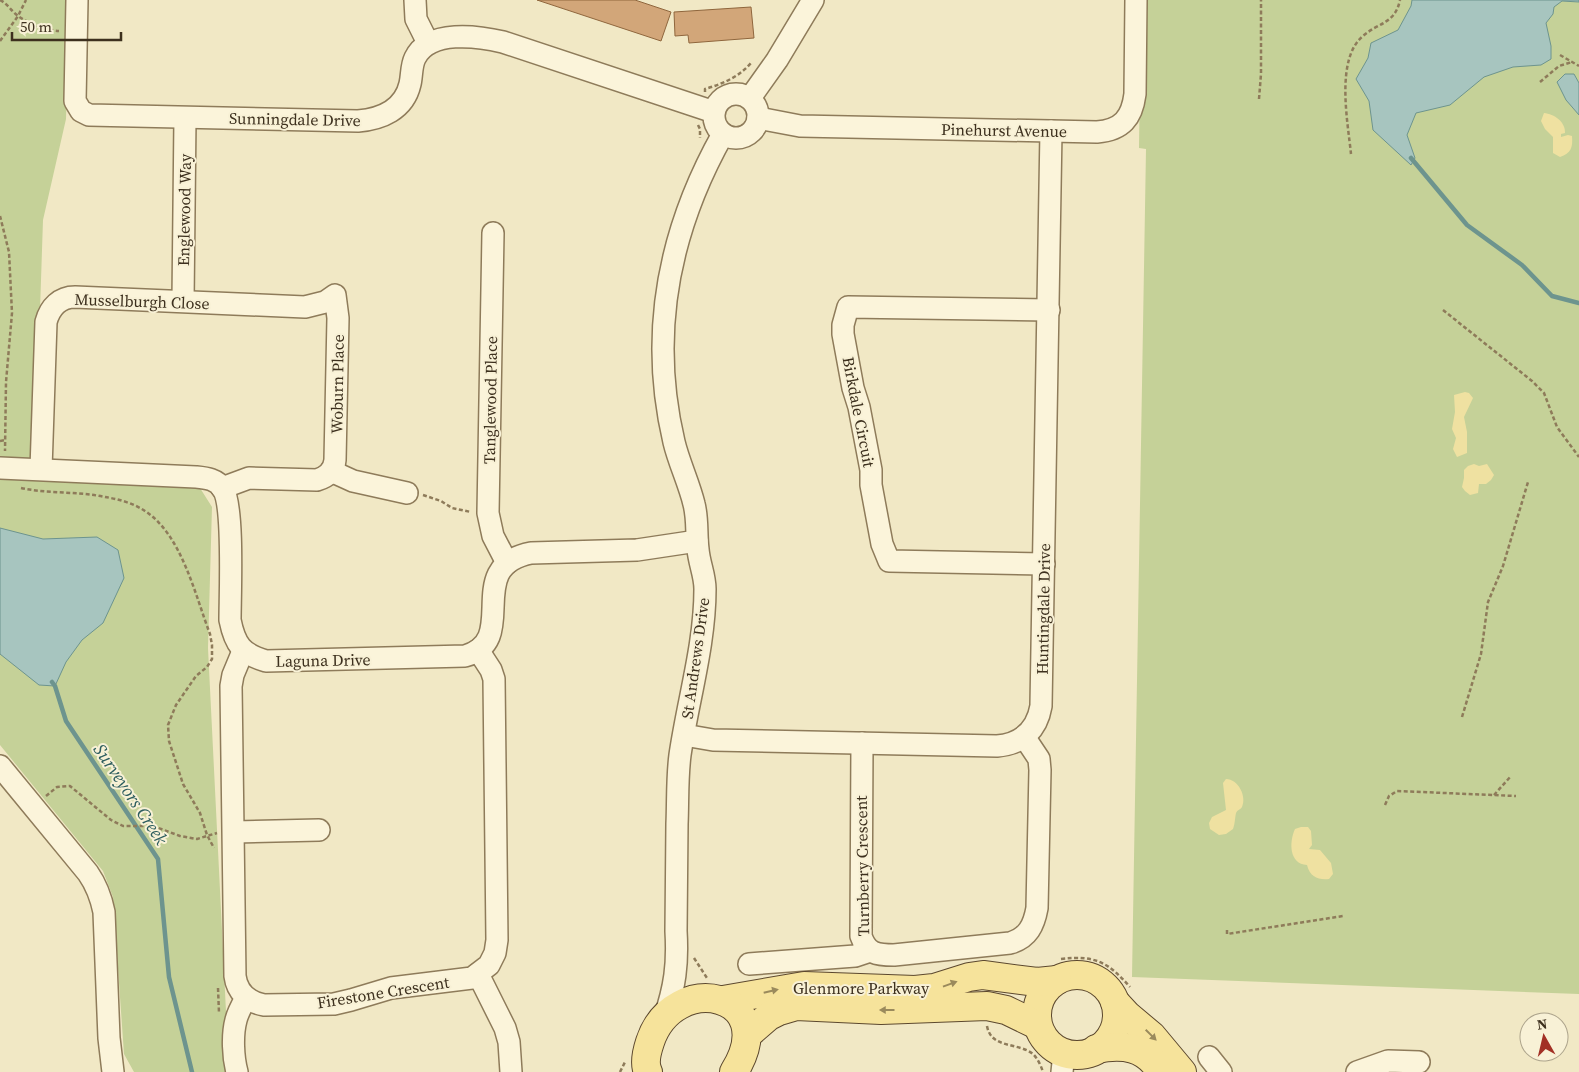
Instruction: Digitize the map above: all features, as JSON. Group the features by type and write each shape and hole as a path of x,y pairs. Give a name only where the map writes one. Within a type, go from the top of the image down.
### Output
{"main road":[{"name":"Glenmore Parkway","path":"664,1019 687,1002 804,986 915,990 934,988 984,975 1037,982 1058,980"},
{"path":"1115,1002 1117,1018 1112,1034 1107,1041 1096,1049 1075,1056 1063,1063 1041,1034 1037,1025 1038,1002 1044,992 1058,980 1071,976 1093,978 1110,992 1115,1002 1127,1015 1152,1036 1182,1072"},
{"path":"716,999 734,1007 738,1012 747,1036 741,1059 734,1072"},
{"name":"Glenmore Parkway","path":"747,1036 769,1016 796,1006 888,1010 988,1006 1006,1010 1037,1025"},
{"path":"646,1070 649,1044 657,1026 664,1019"},
{"path":"1096,1049 1114,1046 1132,1049 1147,1056 1161,1072"}],"street":[{"name":"Sunningdale Drive","path":"76,0 75,101 84,114 95,116 358,121 381,117 393,110 406,96 410,86 415,58 422,48 428,44"},
{"path":"415,0 416,19 428,44 444,37 497,40 714,112"},
{"path":"750,98 777,60 814,0"},
{"name":"Pinehurst Avenue","path":"758,118 800,126 1104,132 1117,127 1129,116 1133,108 1135,94 1136,0"},
{"path":"737,93 750,98 758,111 758,118 752,130 742,137 729,137 723,134 715,124 714,112 719,100 724,96 737,93"},
{"name":"Englewood Way","path":"183,301 185,118"},
{"name":"Huntingdale Drive","path":"1025,738 1037,722 1041,706 1051,131"},
{"name":"St Andrews Drive","path":"664,1019 672,993 677,958 678,777 699,654 704,610 704,576 697,541 694,503 678,458 669,416 664,371 664,318 669,278 682,222 695,189 723,134"},
{"name":"Tanglewood Place","path":"493,233 488,515 492,536 507,563"},
{"name":"Musselburgh Close","path":"41,469 46,322 52,308 63,299 70,297 305,307 325,302 335,295"},
{"name":"Woburn Place","path":"332,471 335,460 338,318 335,295"},
{"name":"Birkdale Circuit","path":"1044,564 889,561 882,544 860,407 852,388 843,325 848,307 1049,310"},
{"path":"2,468 196,477 214,480 222,488 229,510 230,620 236,641 243,651 233,675 231,686 235,976 238,989 246,998 238,1013 234,1027 237,1072"},
{"path":"222,488 249,478 317,480 332,471 353,481 407,493"},
{"path":"511,1072 505,1028 478,974 489,965 493,958 497,940 494,678 478,650 484,645 490,635 493,619 495,580 507,563 530,552 637,550 697,541"},
{"name":"Laguna Drive","path":"243,651 253,657 266,661 278,661 457,656 472,654 478,650"},
{"path":"684,734 713,740 997,746 1015,743 1025,738"},
{"name":"Turnberry Crescent","path":"862,744 860,929 864,944 870,951 882,955 894,955 1010,944 1021,940 1030,930 1034,923 1037,908 1040,770 1039,760 1025,738"},
{"path":"0,766 95,883 101,897 104,912 109,1038 113,1072"},
{"path":"234,832 319,830"},
{"path":"749,964 855,956 870,951"},
{"name":"St Andrews Drive","path":"677,958 686,982 692,988 716,999"},
{"name":"Firestone Crescent","path":"246,998 264,1005 334,1004 391,988 465,980 478,974"},
{"path":"1362,1071 1392,1060 1420,1062"}],"path":[{"path":"0,0 6,3 18,16 44,29 57,32 76,31"},
{"path":"0,41 18,16 26,0"},
{"path":"1259,99 1261,0"},
{"path":"1351,154 1346,88 1347,67 1353,49 1362,36 1390,19 1397,11 1400,0"},
{"path":"1560,55 1579,66"},
{"path":"1540,82 1559,66 1572,62"},
{"path":"705,89 727,81 745,70 751,63"},
{"path":"0,216 9,252 12,313 6,382 6,440 2,468 17,487 35,491 74,492 106,497 144,510 167,532 176,547 185,565 210,634 212,659 207,667 196,676 176,705 168,725 169,741 183,784 200,813 215,854"},
{"path":"1443,310 1532,381 1544,393 1557,427 1579,457"},
{"path":"0,441 6,440"},
{"path":"1462,717 1481,654 1488,602 1503,566 1528,482"},
{"path":"407,493 409,490 441,500 452,508 474,512"},
{"path":"1494,795 1511,776"},
{"path":"32,806 57,787 70,786 111,820 123,826 153,826 190,839 215,833 234,832"},
{"path":"1385,805 1389,796 1397,791 1516,796"},
{"path":"1227,930 1227,934 1342,916"},
{"path":"218,982 219,1020"},
{"path":"986,1022 988,1033 994,1039 1032,1054 1043,1072"}],"green space":[{"path":"0,0 69,0 66,119 43,220 35,461 0,459"},
{"path":"1141,0 1579,0 1579,994 1132,977 1146,149 1139,148"},
{"path":"0,478 200,488 212,507 208,648 229,1072 134,1072 124,1054 113,897 103,871 0,745"}],"sand":[{"path":"1544,113 1552,115 1564,125 1565,133 1561,134 1561,137 1572,136 1572,144 1567,154 1560,157 1553,153 1553,137 1545,129 1541,121"},
{"path":"1465,392 1469,393 1473,398 1464,417 1467,432 1467,453 1457,457 1453,449 1456,438 1452,429 1455,412 1454,395"},
{"path":"1474,464 1479,466 1487,464 1494,475 1486,484 1479,484 1478,493 1470,495 1462,487 1464,470"},
{"path":"1226,779 1238,785 1242,793 1243,803 1236,813 1233,829 1226,834 1219,835 1210,829 1209,823 1212,817 1226,810 1223,783"},
{"path":"1308,827 1311,831 1312,845 1309,849 1320,850 1331,863 1333,874 1329,879 1315,877 1307,865 1301,864 1294,857 1291,846 1293,834 1295,829"}],"water":[{"path":"1412,0 1579,0 1579,2 1562,1 1554,7 1553,14 1546,23 1551,46 1551,59 1541,65 1513,67 1484,77 1450,105 1416,113 1407,135 1415,158 1411,165 1373,130 1369,101 1356,79 1368,58 1371,43 1398,30 1411,6"},
{"path":"1565,74 1574,74 1579,83 1579,115 1566,100 1557,82"},
{"path":"0,528 43,539 97,537 118,550 124,578 103,623 82,640 66,662 55,686 39,685 0,654"}],"building":[{"path":"537,0 635,0 671,12 661,41"},
{"path":"751,7 754,38 689,43 688,35 675,36 674,12"}],"waterway":[{"path":"1411,158 1467,225 1522,265 1552,296 1579,303"},
{"name":"Surveyors Creek","path":"52,682 66,721 158,859 169,977 192,1072"}]}
